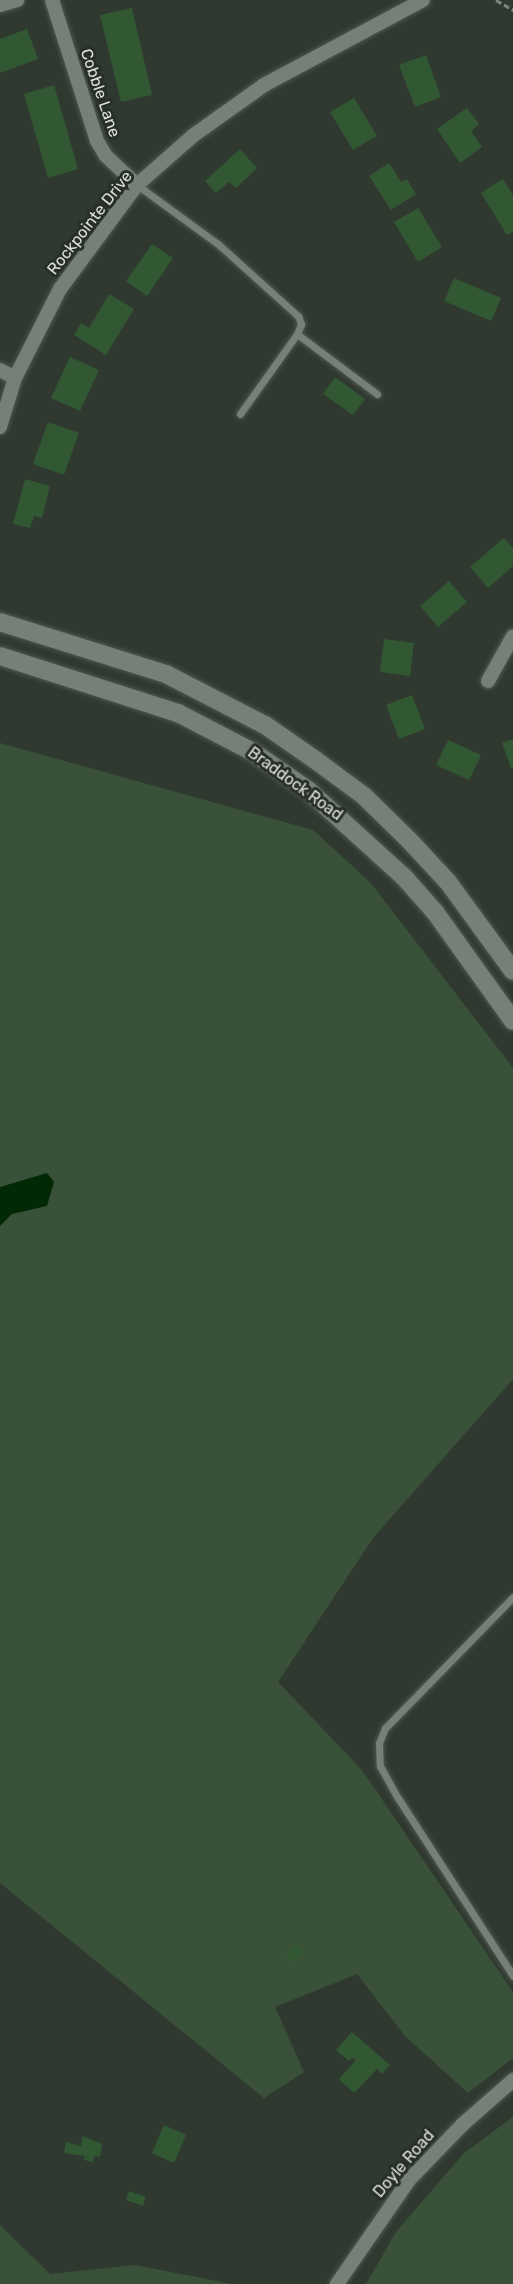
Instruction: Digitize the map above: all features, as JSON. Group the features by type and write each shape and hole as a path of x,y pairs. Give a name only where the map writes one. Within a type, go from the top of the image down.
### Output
{"main road":[{"name":"Braddock Road","path":"0,622 166,674 265,725 364,796 409,840 448,882 513,971"},
{"name":"Braddock Road","path":"0,656 178,713 253,752 308,790 404,877 435,912 513,1021"}],"street":[{"path":"0,5 17,0"},
{"name":"Cobble Lane","path":"52,0 97,141 106,156 137,185"},
{"name":"Rockpointe Drive","path":"0,427 15,378 60,289 137,185 194,135 254,92 355,33 423,0"},
{"path":"0,370 15,378"},
{"path":"488,681 513,636"},
{"name":"Doyle Road","path":"337,2284 409,2180 463,2124 513,2080"}],"lane":[{"path":"137,185 218,244 292,308 301,324 297,334 240,414"},
{"path":"297,334 376,394"},
{"path":"513,1597 385,1728 379,1743 380,1766 398,1798 513,1976"}],"path":[{"path":"496,0 513,10"}],"shaded area":[{"path":"0,743 313,830 370,882 513,1068 513,1379 373,1538 278,1682 362,1770 513,1992 513,2058 468,2093 405,2036 357,1974 275,2007 304,2072 264,2098 0,1883"},
{"path":"47,1173 54,1182 47,1206 12,1214 0,1226 0,1187"},
{"path":"513,2117 513,2284 366,2284 396,2232 464,2153"},
{"path":"0,2225 50,2274 135,2265 232,2284 0,2284"}],"building":[{"path":"132,8 152,95 121,102 100,15"},
{"path":"27,29 38,59 0,73 0,39"},
{"path":"426,55 441,97 415,107 399,65"},
{"path":"54,85 78,169 48,178 24,94"},
{"path":"354,98 377,136 353,150 330,112"},
{"path":"467,108 479,124 471,131 482,147 460,163 437,129"},
{"path":"240,149 257,168 236,188 229,182 216,193 205,181"},
{"path":"389,163 401,182 407,179 416,194 391,210 369,176"},
{"path":"503,179 513,195 513,232 507,235 481,193"},
{"path":"418,208 442,247 418,262 394,222"},
{"path":"152,244 173,258 147,296 126,281"},
{"path":"454,278 501,298 491,321 444,301"},
{"path":"109,294 134,309 106,355 74,335 81,323 89,328"},
{"path":"70,357 99,370 80,411 51,398"},
{"path":"335,377 365,399 353,415 323,394"},
{"path":"48,422 79,433 64,475 33,464"},
{"path":"25,479 50,486 42,518 34,516 30,528 13,524"},
{"path":"504,538 513,548 513,566 488,588 470,567"},
{"path":"449,581 467,602 438,627 420,606"},
{"path":"384,639 414,643 410,676 380,672"},
{"path":"412,695 425,729 399,739 386,705"},
{"path":"513,739 513,768 511,768 502,743"},
{"path":"448,740 481,755 469,780 436,765"},
{"path":"296,1943 305,1952 294,1963 285,1954"},
{"path":"352,2032 390,2065 382,2074 377,2069 354,2093 339,2079 356,2060 352,2058 349,2061 336,2050"},
{"path":"164,2125 186,2135 174,2163 152,2153"},
{"path":"83,2136 102,2144 100,2157 94,2156 93,2162 84,2160 85,2156 64,2153 66,2142 81,2146"},
{"path":"129,2191 146,2197 143,2206 126,2200"}]}
